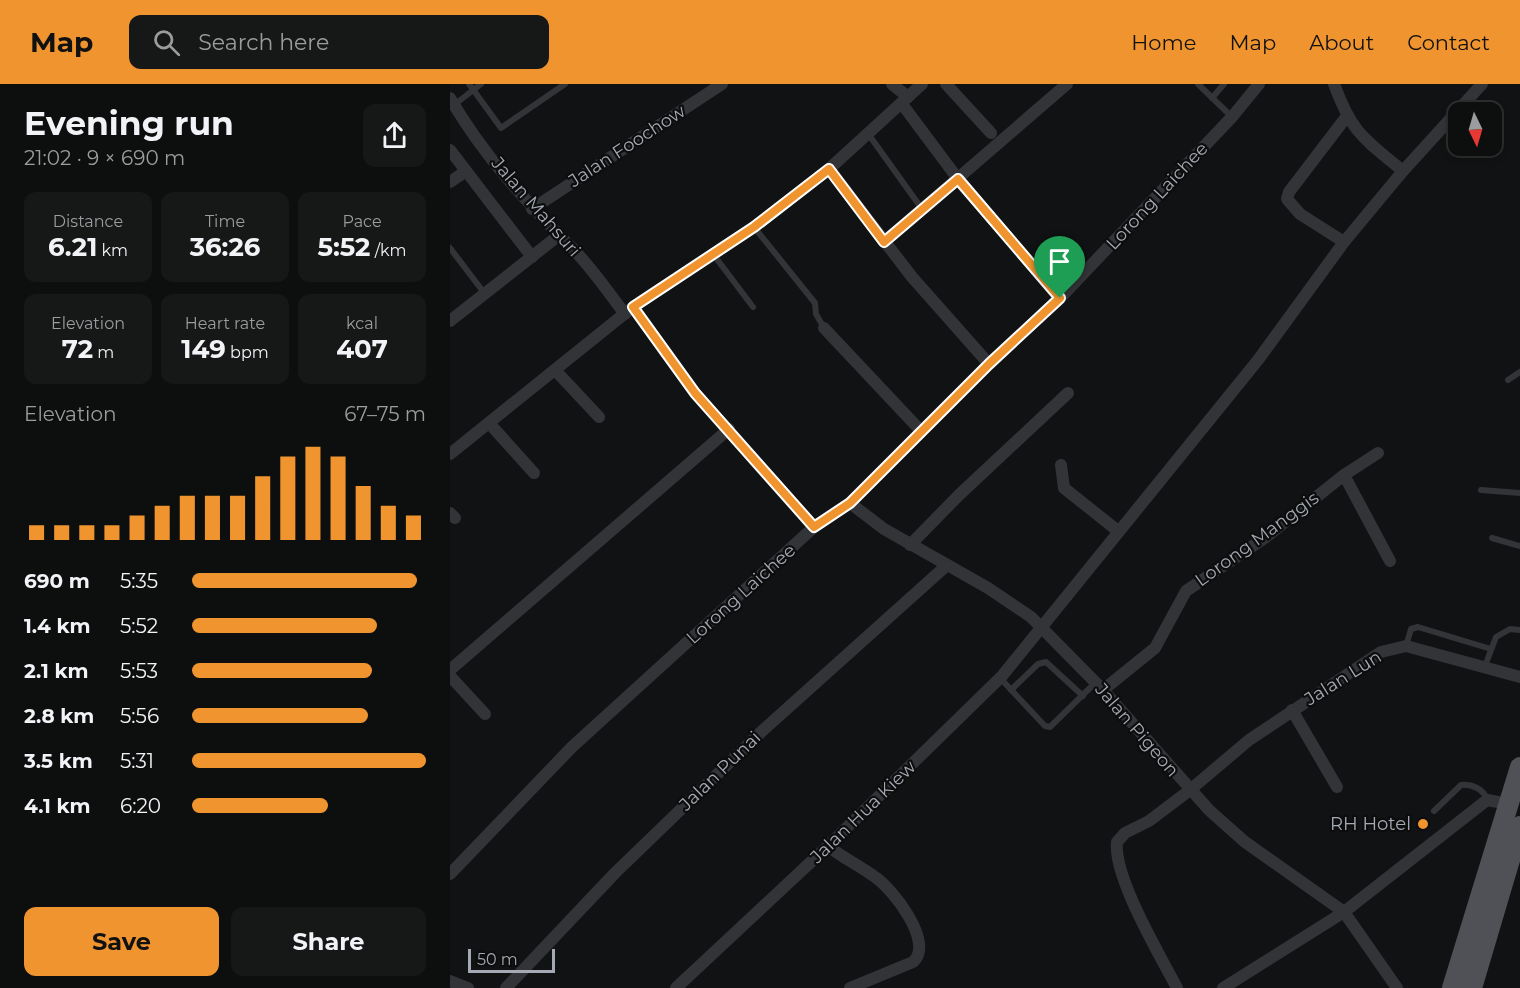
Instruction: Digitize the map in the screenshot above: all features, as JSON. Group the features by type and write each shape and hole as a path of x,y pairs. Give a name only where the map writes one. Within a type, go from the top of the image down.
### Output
{"main road":[{"path":"1452,988 1520,767"},
{"path":"1472,988 1520,826"}],"street":[{"name":"Jalan Foochow","path":"532,209 722,84"},
{"path":"892,84 958,179 1060,298"},
{"path":"450,454 629,311 754,227 829,169 922,84"},
{"path":"946,84 991,133"},
{"path":"884,242 1067,84"},
{"name":"Lorong Laichee","path":"450,874 572,747 814,527 850,503 989,364 1060,298 1232,117 1259,84"},
{"path":"1334,84 1347,116 1358,134 1403,171"},
{"name":"Jalan Hua Kiew","path":"676,988 828,846 1000,678 1258,360 1344,242 1403,171 1482,84"},
{"name":"Jalan Mahsuri","path":"452,102 504,177 629,311 695,393 814,527"},
{"path":"1344,242 1300,214 1287,199 1289,192 1347,116"},
{"path":"450,150 532,257"},
{"path":"829,169 884,242 989,364"},
{"path":"450,182 466,171"},
{"path":"450,321 558,236"},
{"path":"824,328 921,431"},
{"path":"555,370 599,417"},
{"path":"910,545 959,495 1068,393"},
{"path":"489,423 534,473"},
{"path":"450,670 729,429"},
{"name":"Lorong Manggis","path":"1099,686 1155,648 1186,591 1266,537 1344,475 1378,453"},
{"path":"1061,465 1064,488 1119,531"},
{"path":"1344,475 1390,561"},
{"name":"Jalan Pigeon","path":"850,503 910,545 946,567 988,588 1031,617 1099,686 1190,790 1245,842 1344,912 1396,988"},
{"name":"Jalan Punai","path":"506,988 615,873 761,732 946,567"},
{"path":"1406,646 1520,677"},
{"name":"Jalan Lun","path":"1178,988 1139,914 1117,856 1117,842 1125,833 1149,821 1249,740 1292,710 1381,652 1406,646"},
{"path":"450,676 485,714"},
{"path":"1292,710 1337,787"},
{"path":"1223,988 1344,912 1487,800 1495,799 1509,804"},
{"path":"828,846 876,877 889,890 908,916 920,944 919,954 913,962 850,988"},
{"path":"450,981 468,988"}],"lane":[{"path":"452,102 471,87 481,84"},
{"path":"471,87 501,128 565,84"},
{"path":"1198,84 1232,117"},
{"path":"1212,98 1224,84"},
{"path":"868,135 923,209"},
{"path":"754,227 815,303 816,314 824,328"},
{"path":"450,248 485,294"},
{"path":"713,254 753,307"},
{"path":"1508,380 1520,372"},
{"path":"1481,490 1520,493"},
{"path":"1492,538 1520,546"},
{"path":"1406,646 1411,629 1418,627 1491,648"},
{"path":"1485,666 1491,648 1502,632 1520,630"},
{"path":"1011,690 1038,664 1046,662 1083,696"},
{"path":"1000,678 1046,726 1050,727 1083,696 1099,686"},
{"path":"1434,810 1461,785 1474,786 1482,791 1487,800"}],"place":[{"name":"RH Hotel","path":"1423,824"}],"route":[{"path":"829,169 884,242 958,179 1060,298 989,364 850,503 814,527 695,393 633,307 754,227 829,169"}]}
